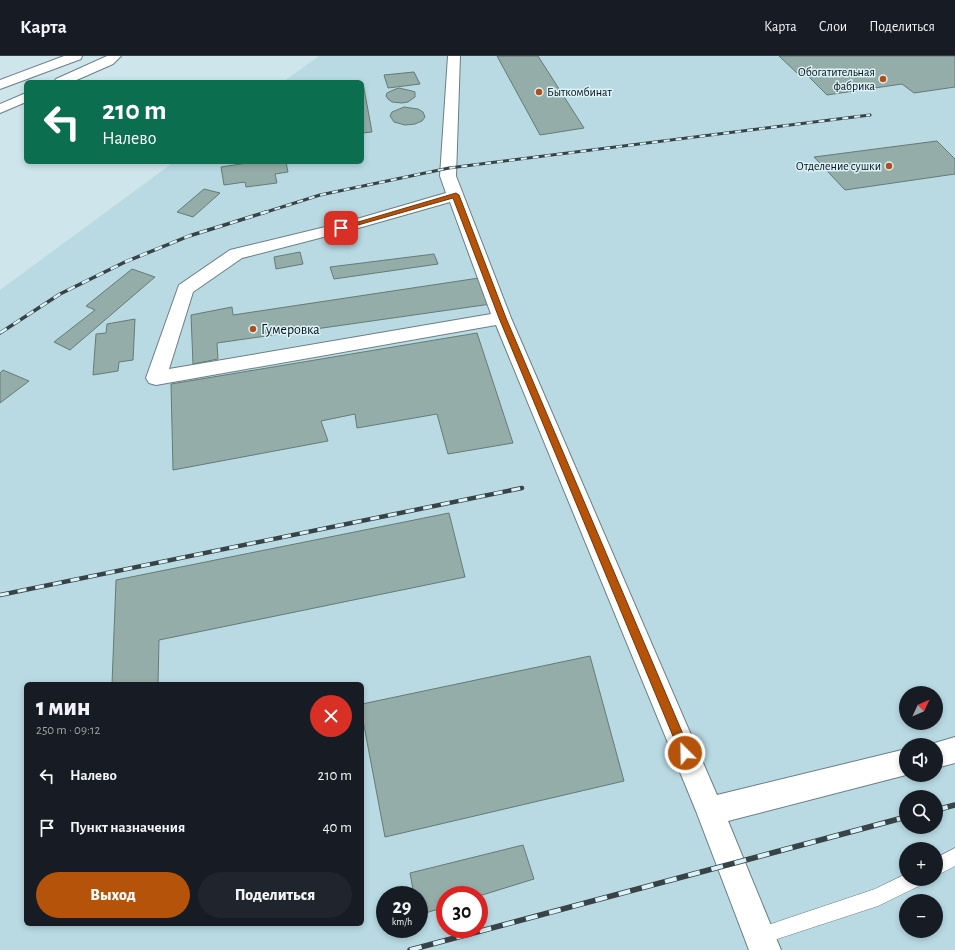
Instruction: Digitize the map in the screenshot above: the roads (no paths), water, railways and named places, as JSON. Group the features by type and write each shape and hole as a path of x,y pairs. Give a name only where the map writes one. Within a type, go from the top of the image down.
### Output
{"street":[{"path":"0,85 76,56"},
{"path":"65,80 108,61 115,56"},
{"path":"454,56 448,176 502,318 710,811 762,943"},
{"path":"0,109 24,98"},
{"path":"456,195 356,224 236,254 185,289 156,378 502,318"},
{"path":"943,753 955,750"},
{"path":"710,811 899,764"}],"lane":[{"path":"943,863 955,857"},
{"path":"762,943 878,897 901,886"}],"railway":[{"path":"263,213 320,195 449,168 870,115"},
{"path":"0,333 60,294 125,262 189,236 266,212"},
{"path":"0,595 522,488"},
{"path":"943,808 955,805"},
{"path":"410,950 899,819"}],"place":[{"name":"Обогатительная фабрика","path":"883,79"},
{"name":"Быткомбинат","path":"539,92"},
{"name":"Отделение сушки","path":"889,166"},
{"name":"Гумеровка","path":"253,329"}]}
